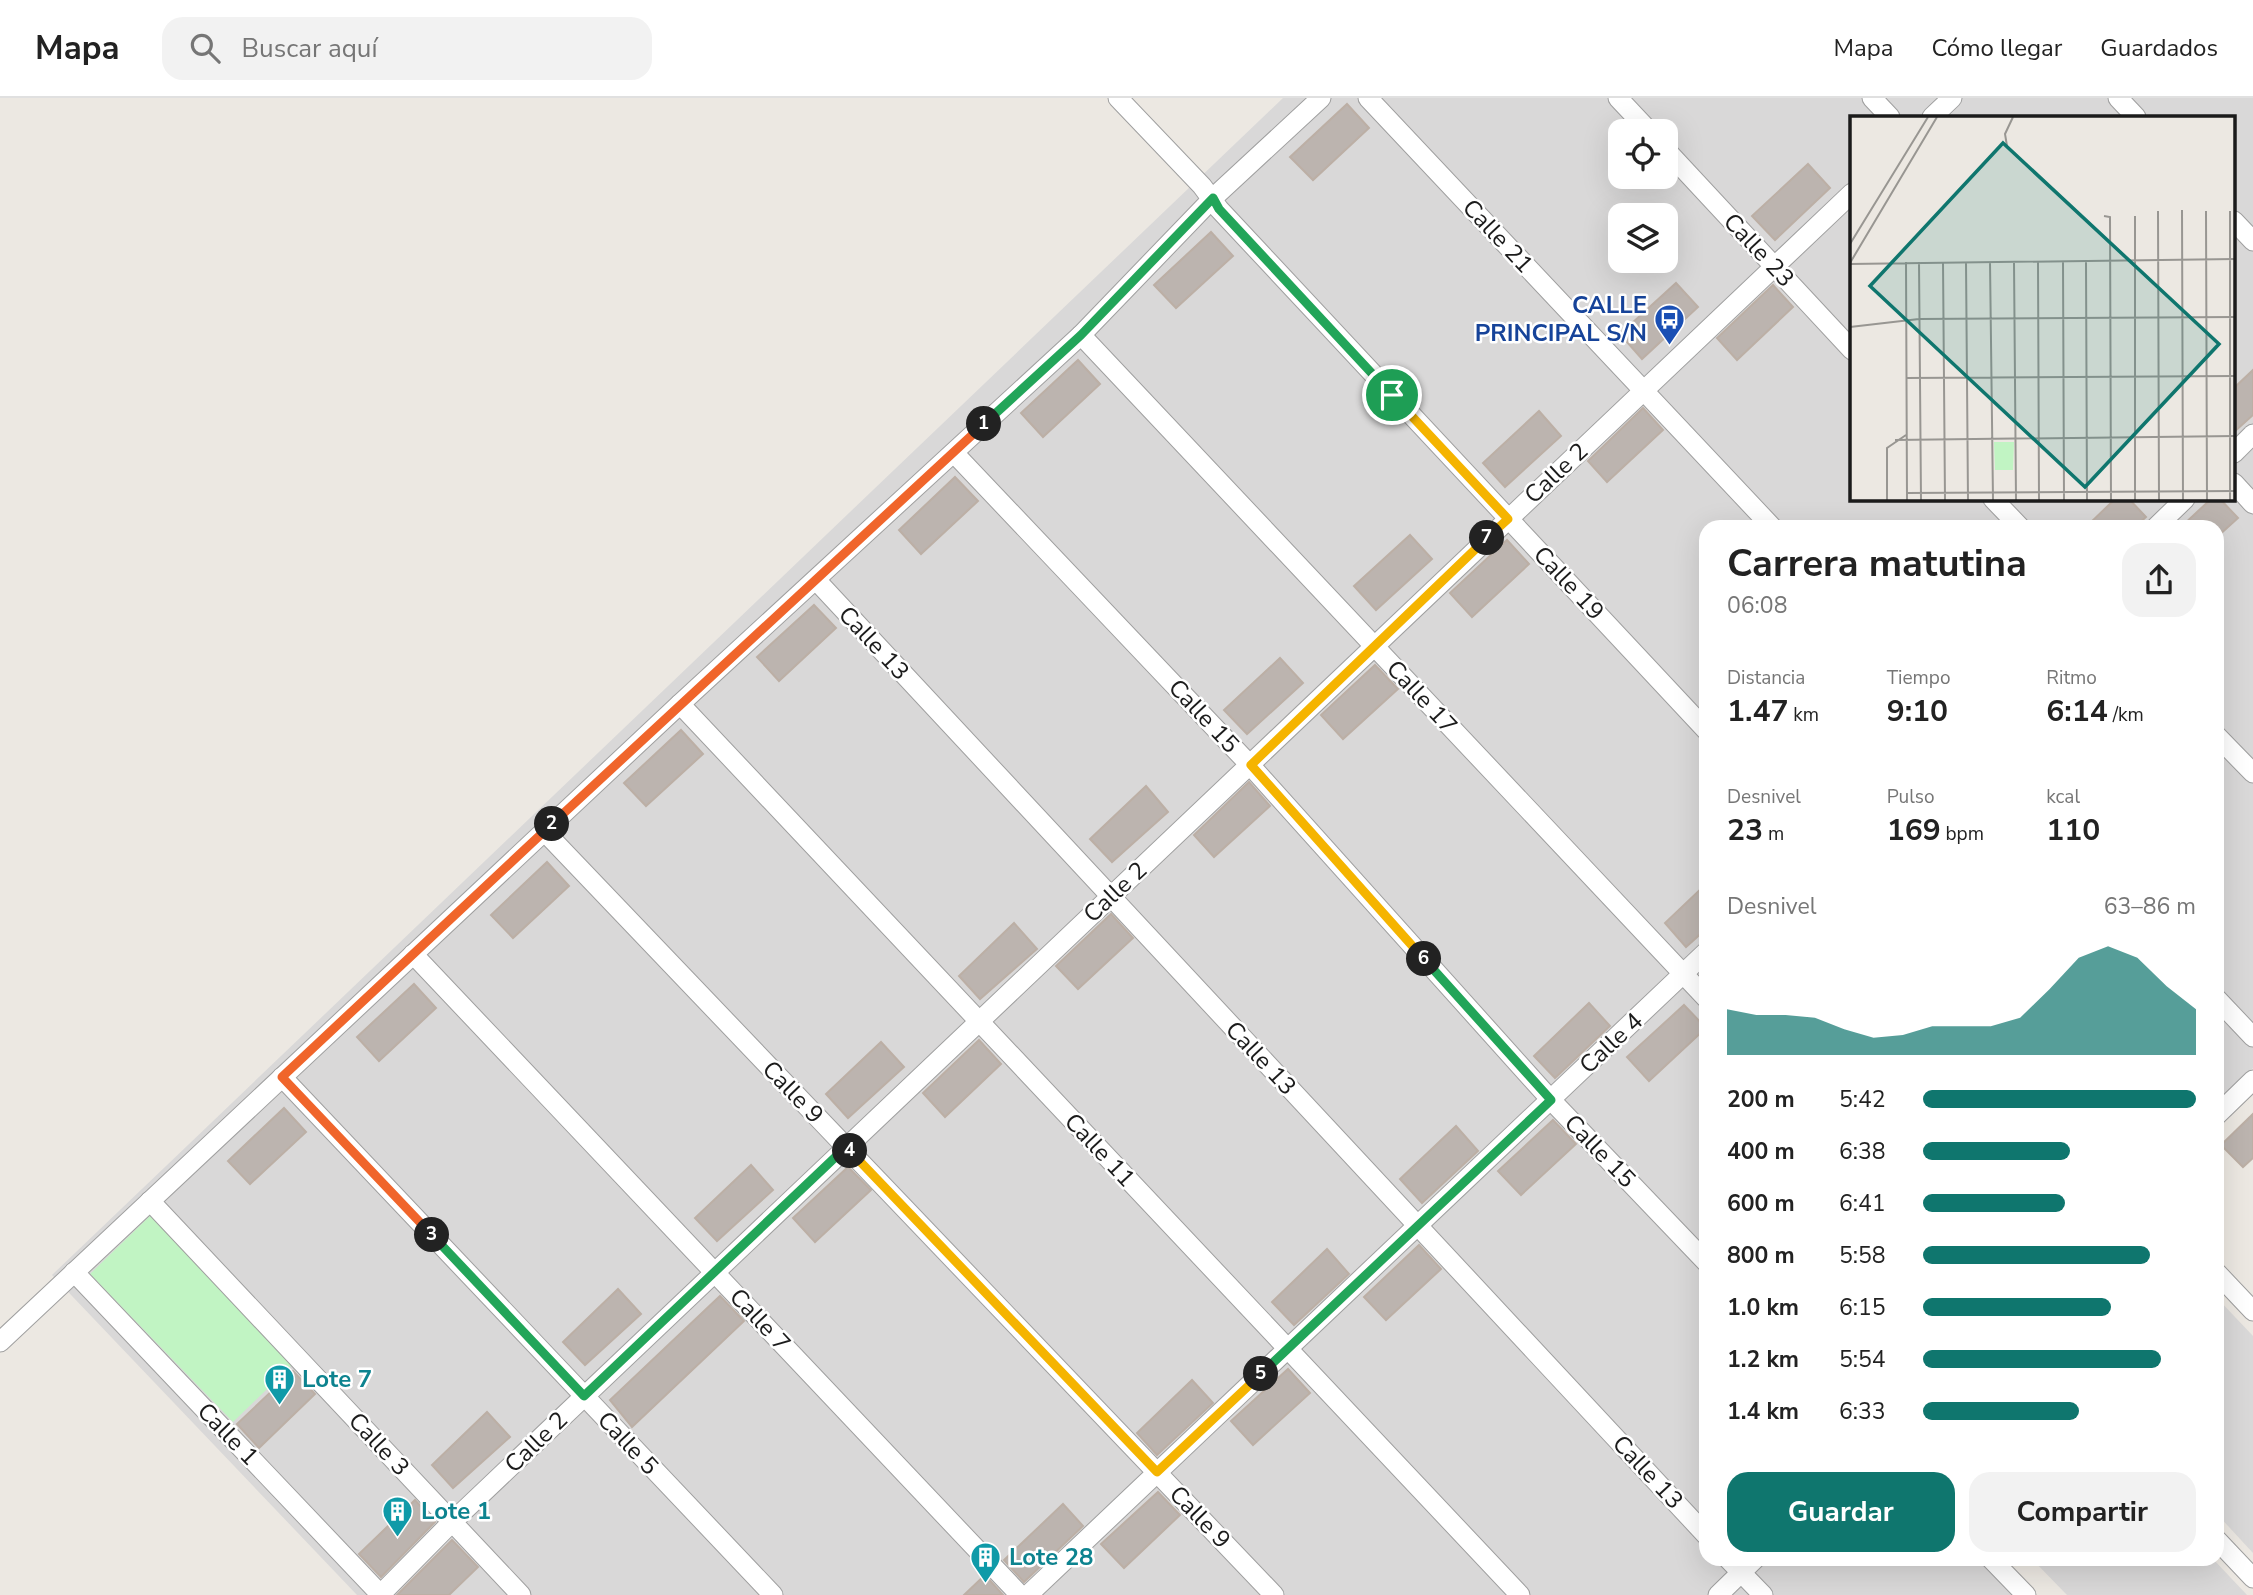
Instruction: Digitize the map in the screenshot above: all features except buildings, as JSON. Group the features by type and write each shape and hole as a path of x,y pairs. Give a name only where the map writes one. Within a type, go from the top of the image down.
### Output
{"street":[{"name":"Calle 19","path":"1118,98 1699,723"},
{"path":"0,1342 680,704 1081,335 1213,198 1321,98"},
{"name":"Calle 21","path":"1368,98 1765,520"},
{"path":"1618,98 1638,119"},
{"path":"1871,98 1889,116"},
{"path":"1933,116 1952,98"},
{"path":"2118,98 2135,116"},
{"name":"Calle 23","path":"1678,163 1850,347"},
{"name":"Calle 2","path":"381,1595 452,1522 584,1396 1850,194"},
{"path":"2236,222 2253,241"},
{"name":"Calle 17","path":"1081,335 1699,990"},
{"path":"2236,451 2253,435"},
{"name":"Calle 15","path":"954,453 1251,765 1551,1100 1699,1255"},
{"path":"2236,485 2253,504"},
{"path":"1994,500 2013,520"},
{"path":"2163,520 2184,500"},
{"name":"Calle 13","path":"816,580 1699,1527"},
{"name":"Calle 11","path":"680,704 1520,1595"},
{"path":"2224,743 2253,773"},
{"name":"Calle 9","path":"544,831 1275,1595"},
{"name":"Calle 7","path":"413,954 1020,1595"},
{"name":"Calle 4","path":"1028,1595 1699,960"},
{"path":"2224,1006 2253,1037"},
{"name":"Calle 5","path":"282,1077 773,1595"},
{"path":"2224,1108 2253,1080"},
{"name":"Calle 3","path":"150,1201 522,1595"},
{"name":"Calle 1","path":"74,1272 381,1595"},
{"path":"2224,1280 2253,1311"},
{"path":"2224,1547 2253,1578"},
{"path":"1718,1595 1740,1566"},
{"path":"1743,1566 1763,1595"},
{"path":"1998,1566 2026,1595"}],"shaded area":[{"path":"1283,98 2253,98 2253,1068 2224,1096 2224,520 1699,520 1699,1566 1989,1566 2017,1595 357,1595 52,1275"},
{"path":"2224,1305 2253,1336 2253,1553 2224,1522"},
{"path":"2039,1566 2220,1566 2247,1595 2067,1595"}],"green space":[{"path":"152,1214 294,1363 233,1422 90,1274"}],"place":[{"name":"CALLE PRINCIPAL S/N","path":"1670,346"},
{"name":"Lote 7","path":"279,1406"},
{"name":"Lote 1","path":"398,1538"},
{"name":"Lote 28","path":"986,1584"}],"route":[{"path":"1213,198 1219,209 1392,395 1508,519 1251,765 1551,1100 1157,1472 846,1147 584,1396 282,1077 680,704 1081,335 1213,198"}]}
